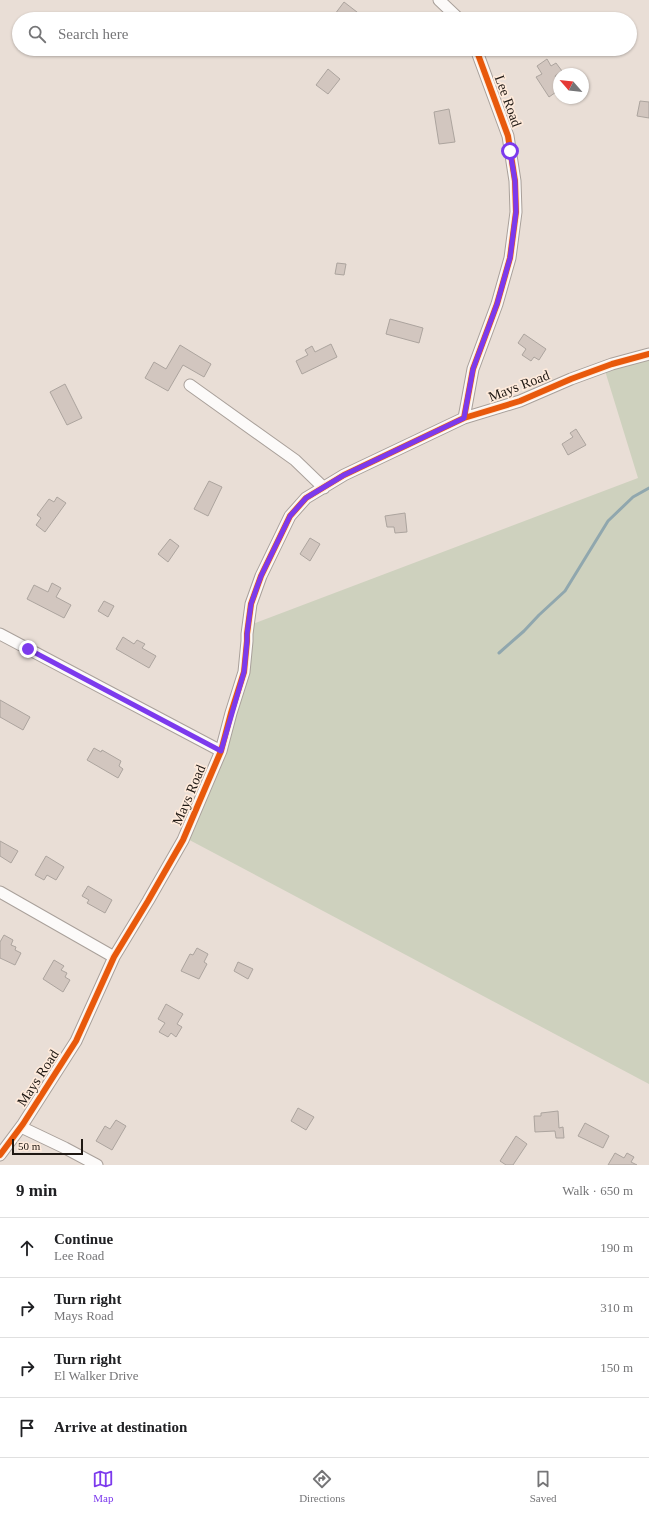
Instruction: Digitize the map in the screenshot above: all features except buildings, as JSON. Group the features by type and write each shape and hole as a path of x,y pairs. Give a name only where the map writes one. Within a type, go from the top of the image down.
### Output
{"street":[{"path":"439,0 452,12"},
{"name":"Lee Road","path":"464,418 473,369 497,304 510,258 516,212 515,181 508,136 479,56"},
{"name":"Mays Road","path":"0,1155 21,1127 76,1041 114,957 148,902 183,840 221,751 244,672 251,604 261,576 290,516 306,498 344,475 464,418 520,401 571,379 612,364 649,354"},
{"path":"190,385 295,460 324,488"},
{"path":"0,634 221,751"},
{"path":"0,892 114,957"},
{"path":"21,1127 97,1165"}],"green space":[{"path":"649,353 649,1084 180,835 236,702 250,625 638,478 602,361"}],"waterway":[{"path":"499,653 565,591 608,521 633,497 649,488"}],"cycle path":[{"path":"464,418 473,369 497,304 510,258 516,212 515,181 508,136 479,56"},
{"path":"0,1155 23,1124 76,1041 114,957 183,840 221,751 244,672 251,604 261,576 290,516 306,498 344,475 464,418 520,401 571,379 612,364 649,354"}],"route":[{"path":"28,649 221,751 244,672 251,604 261,576 290,516 306,498 344,475 464,418 473,369 497,304 510,258 516,212 515,181 510,151"}]}
